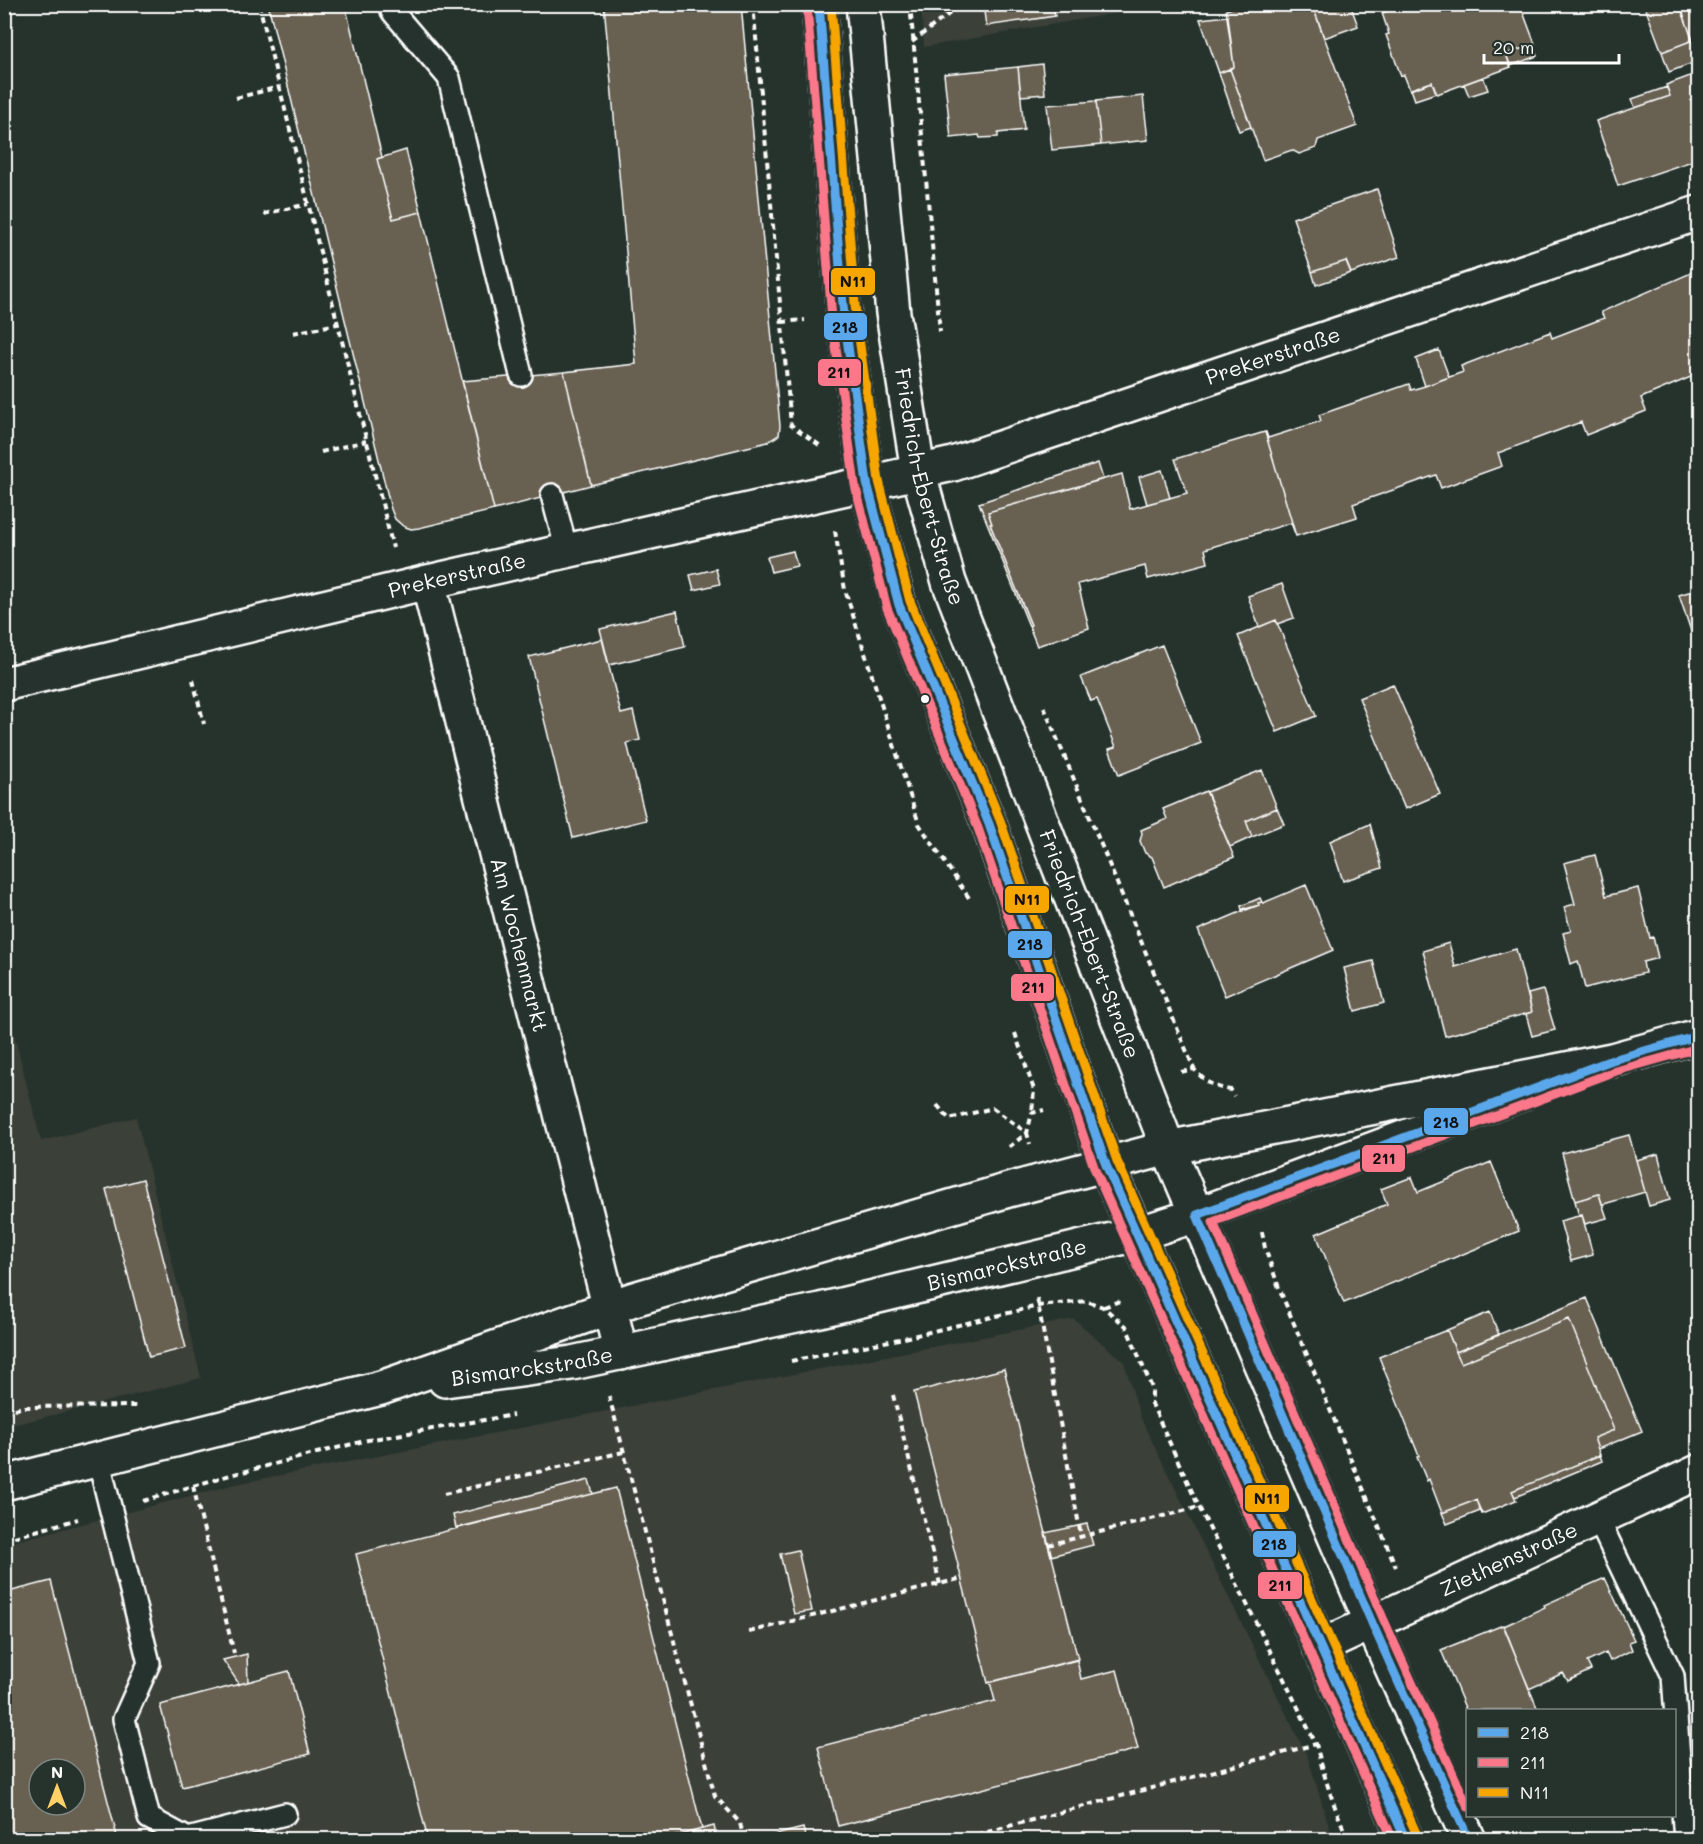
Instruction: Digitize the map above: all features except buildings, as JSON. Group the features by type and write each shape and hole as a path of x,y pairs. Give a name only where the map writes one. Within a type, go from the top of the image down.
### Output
{"street":[{"path":"819,4 844,317 867,483 899,605 989,824 1106,1165 1407,1839"},
{"name":"Friedrich-Ebert-Straße","path":"863,4 893,313 918,471 949,582 1168,1148 1372,1623 1469,1839"},
{"name":"Prekerstraße","path":"4,684 415,585 965,460 1698,213"},
{"name":"Am Wochenmarkt","path":"415,585 621,1353"},
{"name":"Bismarckstraße","path":"4,1483 381,1388 634,1299 1001,1192 1168,1148 1612,1060 1698,1036"},
{"name":"Bismarckstraße","path":"381,1388 572,1363 831,1307 1137,1234 1197,1215 1612,1060"},
{"name":"Ziethenstraße","path":"1320,1647 1698,1472"}],"lane":[{"path":"390,4 392,11 449,78 521,375"},
{"path":"552,495 567,551"},
{"path":"98,1458 149,1663 124,1719 149,1818 188,1839 285,1814"},
{"path":"1598,1519 1673,1676 1675,1709"},
{"path":"1676,1717 1685,1839"}],"path":[{"path":"259,4 366,441 415,585"},
{"path":"753,4 791,425 830,453"},
{"path":"910,4 941,342"},
{"path":"912,42 962,4"},
{"path":"236,98 279,87"},
{"path":"264,214 308,204"},
{"path":"782,322 809,320"},
{"path":"293,333 337,324"},
{"path":"321,452 366,441"},
{"path":"833,522 845,590 919,824 972,903"},
{"path":"1042,704 1194,1069 1214,1087 1232,1090"},
{"path":"1003,1151 1027,1133 1034,1090 1012,1024"},
{"path":"1178,1073 1194,1069"},
{"path":"937,1105 949,1119 993,1108 1027,1133"},
{"path":"1032,1113 1048,1108"},
{"path":"1265,1242 1279,1288 1397,1570"},
{"path":"1085,1295 1087,1301"},
{"path":"1081,1536 1038,1306 1087,1301 1103,1307 1126,1326 1152,1388 1152,1404 1199,1507 1316,1744 1323,1773 1349,1839"},
{"path":"608,1395 715,1796 740,1823 744,1839"},
{"path":"893,1395 940,1584"},
{"path":"4,1412 23,1407 141,1406"},
{"path":"4,1540 193,1486 368,1440 515,1414"},
{"path":"444,1494 623,1452"},
{"path":"193,1486 234,1653"},
{"path":"1048,1545 1199,1507"},
{"path":"749,1632 963,1578"},
{"path":"957,1839 1316,1744"}],"shaded area":[{"path":"921,4 1162,5 924,47"},
{"path":"4,994 41,1141 136,1117 201,1378 5,1427"},
{"path":"1074,1319 1124,1362 1141,1419 1308,1758 1333,1839 5,1840 5,1544 236,1484"}],"transit line":[{"name":"218","path":"819,4 844,317 867,483 899,605 989,824 1106,1165 1406,1840"},
{"name":"N11","path":"831,4 856,316 879,481 910,601 1000,820 1117,1161 1417,1835"},
{"name":"211","path":"807,5 832,319 855,485 887,608 978,828 1095,1170 1393,1840"},
{"name":"218","path":"1197,1215 1612,1060 1698,1036"},
{"name":"211","path":"1466,1803 1383,1618 1213,1222 1616,1071 1698,1048"},
{"name":"218","path":"1197,1215 1372,1623 1469,1840"}]}
